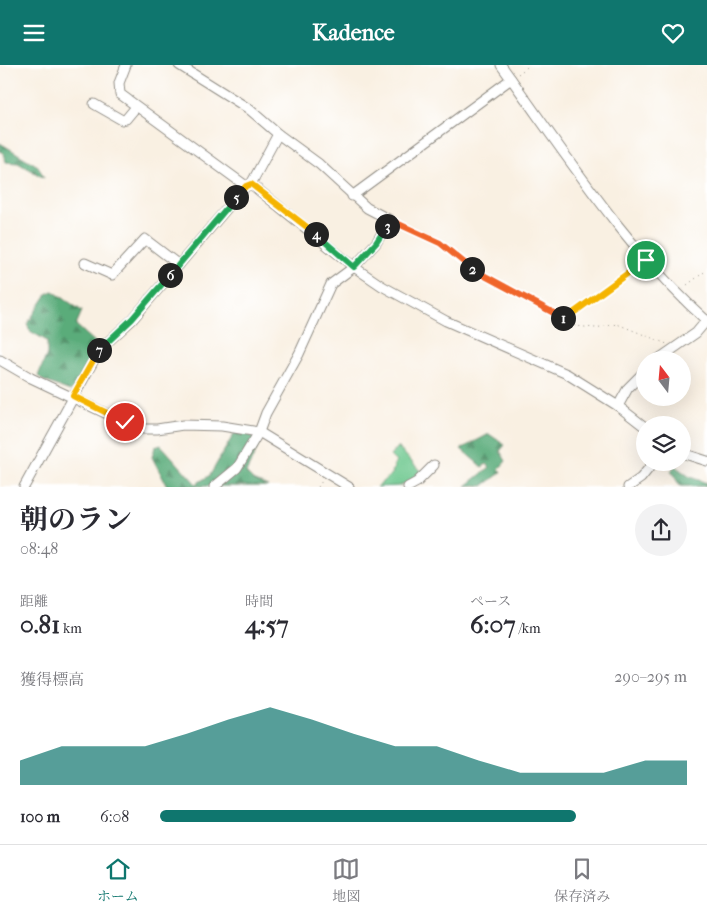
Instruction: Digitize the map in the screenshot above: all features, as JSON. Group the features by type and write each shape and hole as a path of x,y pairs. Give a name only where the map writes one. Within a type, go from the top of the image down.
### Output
{"street":[{"path":"126,65 118,88 120,94 248,185 354,267 382,286 446,321 567,374 618,406 636,420"},
{"path":"180,65 249,109 278,134 319,164 367,208 390,220 376,243 354,267 331,284 299,355 266,413 259,432 237,468 214,487"},
{"path":"501,65 646,260 677,294 707,320 696,333 669,351"},
{"path":"352,196 511,79"},
{"path":"94,104 122,120 126,119 136,107"},
{"path":"24,487 100,349 132,319 248,185 278,134"},
{"path":"85,263 112,275 145,239 179,265"},
{"path":"0,360 31,378 73,396 139,429 158,429 183,425 212,425 259,432 349,487"},
{"path":"618,406 628,388 636,380"},
{"path":"691,456 707,461"},
{"path":"408,487 417,482 434,465"},
{"path":"628,487 641,479 646,471"},
{"path":"641,479 647,487"}],"path":[{"path":"511,79 530,65"},
{"path":"390,220 440,243 479,274 575,326 596,328 618,325 673,348"},
{"path":"565,319 646,260"},
{"path":"677,294 707,270"}],"green space":[{"path":"0,143 38,166 44,178 18,163 6,162 4,154 0,151"},
{"path":"53,291 82,311 76,325 97,344 75,387 70,391 42,380 38,376 47,354 47,341 30,331 27,324 47,294"},
{"path":"235,432 247,433 260,442 246,473 253,480 268,486 167,486 152,457 155,447 161,445 196,484 210,475"},
{"path":"489,434 505,445 500,451 506,461 499,469 502,472 483,486 466,486 490,467 487,464 482,467 461,449"},
{"path":"398,447 423,474 399,486 376,487 393,473 392,471 395,468 393,466 396,462 390,456"},
{"path":"671,471 682,471 690,477 707,483 707,486 680,486"}],"route":[{"path":"125,422 73,396 100,349 132,319 248,184 251,184 306,227 354,267 376,243 390,220 440,243 479,274 528,297 565,319 646,260"}]}
